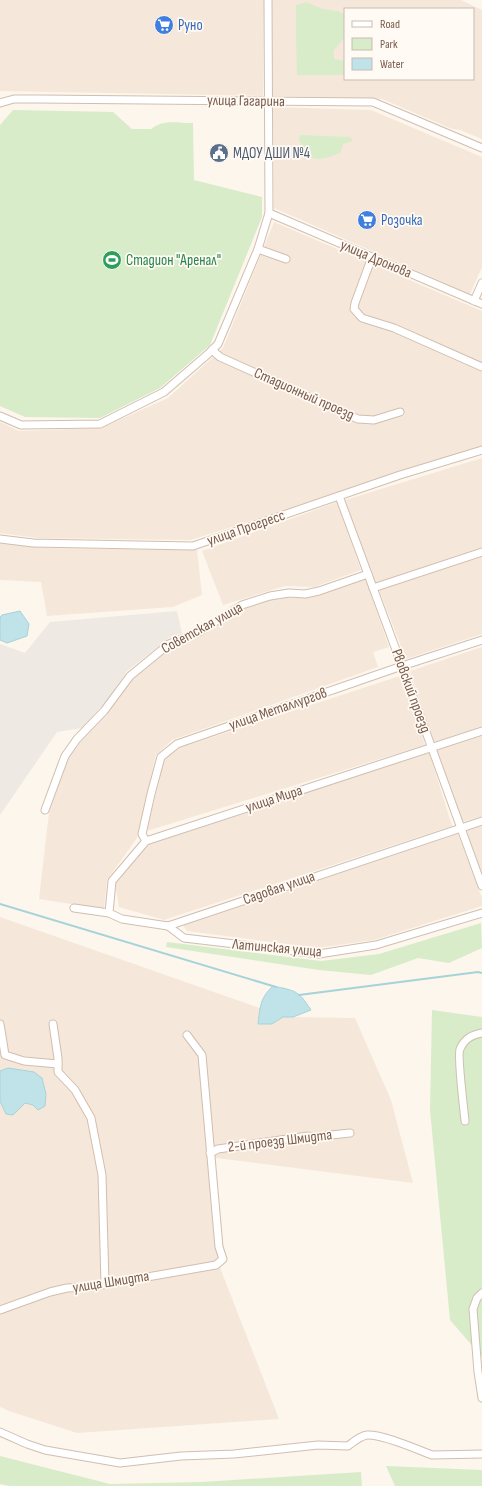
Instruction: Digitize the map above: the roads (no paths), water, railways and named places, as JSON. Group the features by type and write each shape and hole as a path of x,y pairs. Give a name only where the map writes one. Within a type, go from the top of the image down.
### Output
{"street":[{"path":"0,416 21,426 100,424 164,392 218,344 258,249 269,213 268,0"},
{"name":"улица Гагарина","path":"0,103 14,100 38,99 373,102 482,148"},
{"name":"улица Дронова","path":"269,213 482,304"},
{"path":"258,249 286,259"},
{"path":"372,257 354,309 362,318 394,328 482,367"},
{"path":"474,301 482,283"},
{"name":"Стадионный проезд","path":"212,350 220,357 358,419 374,420 400,412"},
{"name":"улица Прогресс","path":"0,539 33,542 193,546 400,475 482,450"},
{"name":"Рвовский проезд","path":"339,496 482,886"},
{"path":"373,588 482,552"},
{"name":"Советская улица","path":"45,810 65,756 77,739 104,711 130,676 168,644 198,632 242,605 270,596 289,593 305,594 319,591 368,574"},
{"name":"улица Металлургов","path":"146,841 142,834 150,794 161,757 177,744 402,666 482,640"},
{"name":"улица Мира","path":"146,841 482,731"},
{"name":"Садовая улица","path":"74,908 109,913 122,919 168,926 482,821"},
{"path":"109,913 112,881 146,841"},
{"name":"Латинская улица","path":"168,926 184,938 319,954 376,945 482,913"},
{"path":"0,1024 5,1055 24,1061 58,1064"},
{"path":"53,1024 58,1058 58,1072 75,1090 91,1118 102,1174 105,1284"},
{"path":"465,1121 459,1050 466,1040 472,1035 482,1033"},
{"path":"187,1035 202,1055 210,1153"},
{"name":"2-й проезд Шмидта","path":"210,1153 218,1149 308,1136 312,1137 350,1133"},
{"name":"улица Шмидта","path":"0,1310 50,1292 105,1284 216,1264 223,1259 219,1247 210,1153"},
{"path":"482,1293 477,1298 473,1309 478,1372 482,1398"},
{"path":"0,1432 45,1450 120,1463 181,1456 234,1454 318,1445 348,1446 357,1439 366,1435 421,1449 434,1455 482,1454"}],"water":[{"path":"20,611 29,624 27,636 7,643 0,640 0,617 2,615"},
{"path":"273,986 296,992 311,1010 293,1017 283,1017 272,1024 258,1024 263,999"},
{"path":"8,1068 34,1072 42,1078 46,1094 45,1106 38,1110 33,1105 25,1103 13,1115 6,1114 0,1101 0,1071"}],"waterway":[{"path":"0,904 276,987"},
{"path":"299,995 478,972 482,973"}],"place":[{"name":"Руно","path":"164,25"},
{"name":"МДОУ ДШИ №4","path":"219,153"},
{"name":"Розочка","path":"367,220"},
{"name":"Стадион \"Аренал\"","path":"112,260"}]}
